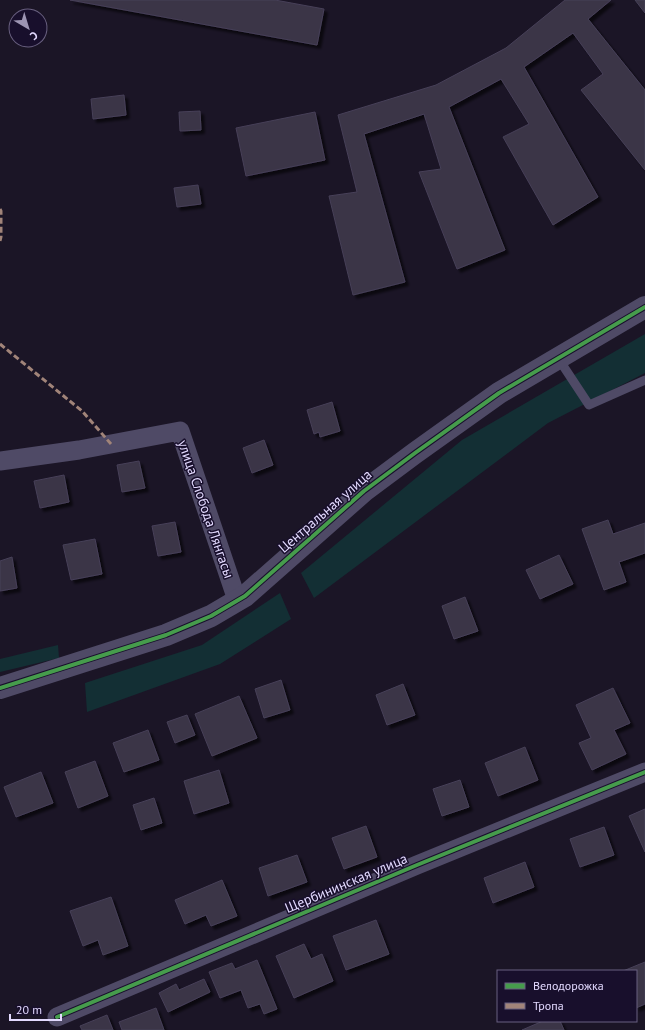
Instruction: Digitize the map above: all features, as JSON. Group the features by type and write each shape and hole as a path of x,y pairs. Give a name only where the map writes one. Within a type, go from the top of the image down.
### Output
{"street":[{"name":"Центральная улица","path":"0,688 166,634 211,616 245,596 364,490 499,393 645,307"},
{"name":"улица Слобода Лянгасы","path":"0,461 79,450 180,431 237,600"},
{"name":"Щербининская улица","path":"57,1017 417,865 645,772"}],"lane":[{"path":"558,358 590,405 645,380"}],"green space":[{"path":"645,334 645,373 548,423 314,598 301,573 462,440"},
{"path":"280,593 291,619 220,664 87,712 85,683 202,645"},
{"path":"58,645 59,658 0,672 0,659"}],"building":[{"path":"70,0 275,0 324,9 317,45"},
{"path":"565,0 611,0 588,19 645,90 645,170 581,90 603,74 573,33 524,67 598,197 553,225 503,137 529,124 501,79 449,107 505,250 457,269 419,172 441,169 424,114 364,134 405,282 353,295 329,196 357,192 338,115 436,85 506,48"},
{"path":"635,0 645,0 645,13"},
{"path":"124,95 126,115 93,119 91,99"},
{"path":"200,111 201,130 180,131 179,112"},
{"path":"315,112 325,160 246,176 236,128"},
{"path":"198,185 201,204 177,207 174,188"},
{"path":"332,402 340,431 320,437 319,432 314,434 307,410"},
{"path":"264,440 273,465 252,473 243,448"},
{"path":"139,461 145,488 122,492 117,465"},
{"path":"64,475 69,502 40,508 34,481"},
{"path":"608,520 613,534 645,523 645,553 619,562 626,582 604,590 582,529"},
{"path":"175,522 181,552 158,556 152,526"},
{"path":"95,539 102,574 71,580 63,545"},
{"path":"559,555 573,584 540,599 526,570"},
{"path":"12,557 17,588 0,591 0,561"},
{"path":"465,597 478,631 454,639 442,606"},
{"path":"281,680 290,710 264,718 255,689"},
{"path":"403,684 415,715 387,725 376,695"},
{"path":"613,688 630,723 614,730 626,754 592,770 579,743 591,738 576,705"},
{"path":"239,696 257,738 212,756 195,714"},
{"path":"187,715 195,735 175,743 167,722"},
{"path":"148,730 159,760 124,772 113,743"},
{"path":"525,747 538,780 498,796 485,763"},
{"path":"95,761 108,796 78,808 65,772"},
{"path":"219,770 229,803 194,814 184,781"},
{"path":"41,772 53,803 16,817 4,787"},
{"path":"460,780 469,807 442,816 433,789"},
{"path":"154,798 162,823 141,830 133,805"},
{"path":"645,809 645,852 629,816"},
{"path":"366,826 377,857 344,869 332,838"},
{"path":"604,827 614,855 580,867 570,839"},
{"path":"297,855 307,882 268,896 259,868"},
{"path":"525,862 534,887 493,903 484,878"},
{"path":"222,880 237,916 211,926 206,915 185,924 175,900"},
{"path":"111,897 128,946 103,955 98,940 83,946 70,911"},
{"path":"376,920 389,954 346,970 333,936"},
{"path":"304,944 311,959 322,954 333,981 294,998 276,956"},
{"path":"257,960 277,1009 264,1014 260,1004 248,1008 241,990 220,998 209,972 232,963 235,969"},
{"path":"645,962 645,1004 637,1008 637,970 625,970"},
{"path":"204,979 210,992 168,1012 159,993 176,984 179,990"},
{"path":"156,1008 164,1030 122,1030 119,1022"},
{"path":"107,1015 113,1030 82,1030 80,1026"},
{"path":"541,1022 560,1022 564,1030 522,1030"}],"marked path":[{"path":"0,209 0,241"},
{"path":"0,344 82,411 111,444"}],"cycle path":[{"path":"0,688 166,635 211,616 245,596 364,491 415,453 499,393 645,307"},
{"path":"57,1017 417,865 645,772"}]}
